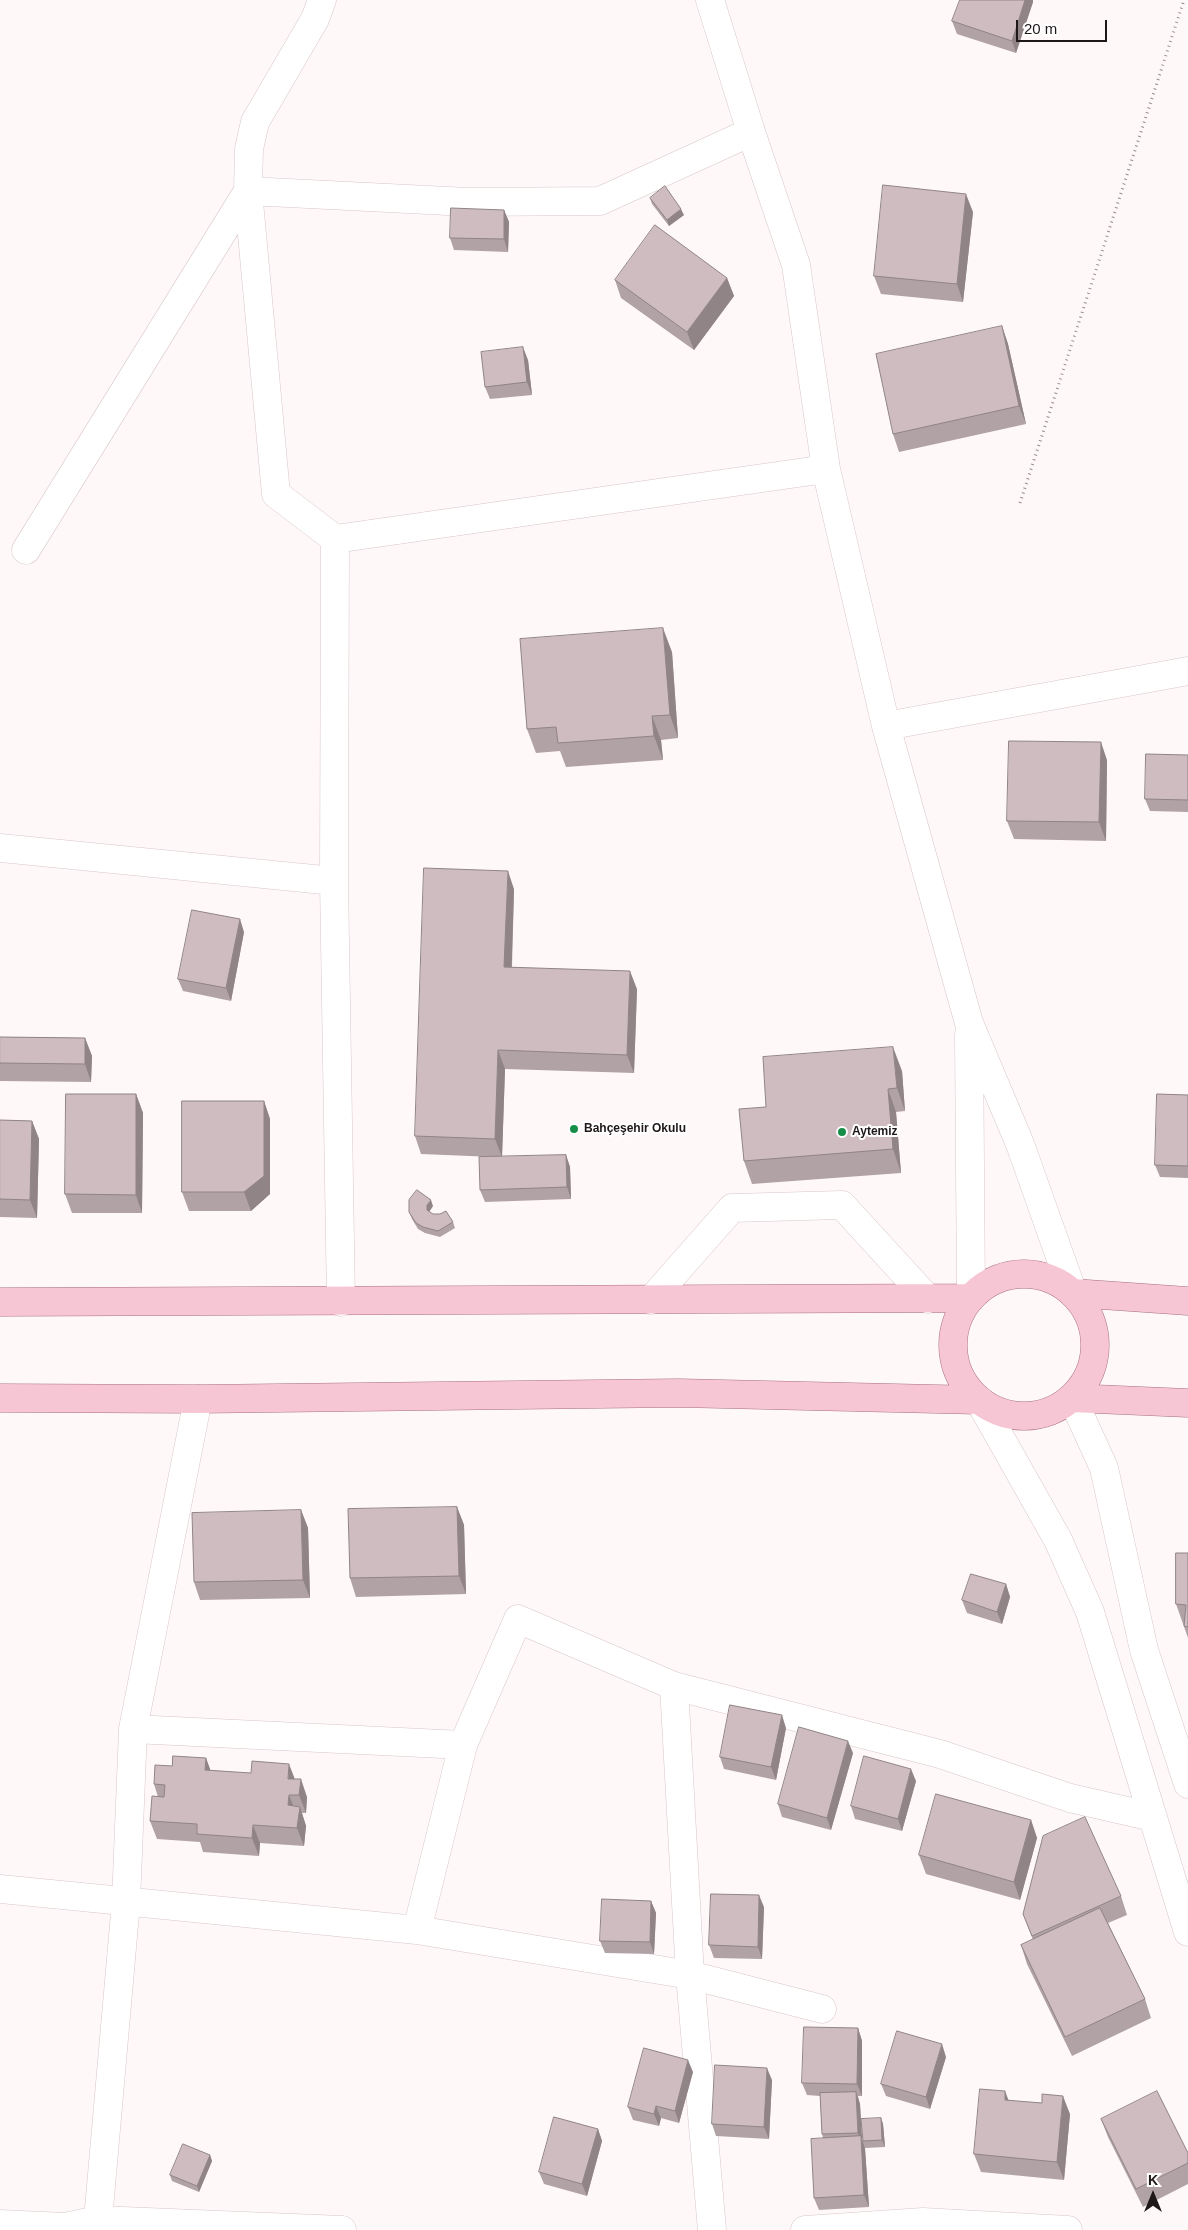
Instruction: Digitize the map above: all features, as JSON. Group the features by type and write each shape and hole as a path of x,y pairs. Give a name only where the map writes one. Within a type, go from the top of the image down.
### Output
{"main road":[{"path":"1028,1274 1053,1280 1073,1294 1088,1313 1095,1337 1094,1360 1086,1381 1072,1398 1052,1411 1030,1416 1008,1415 987,1406 969,1392 957,1372 952,1350 954,1328 965,1305 982,1287 1004,1277 1028,1274"},
{"path":"1073,1294 1188,1301"},
{"path":"0,1302 971,1298"},
{"path":"0,1398 198,1399 679,1392 980,1400"},
{"path":"1072,1398 1188,1403"}],"street":[{"path":"322,0 315,19 255,122 249,149 248,191 276,494 334,539 826,469"},
{"path":"710,0 751,132 796,264 826,469 886,726 969,1023 1020,1144 1073,1294"},
{"path":"248,191 468,202 600,201 751,132"},
{"path":"26,550 248,191"},
{"path":"334,539 334,881 341,1302"},
{"path":"886,726 1188,671"},
{"path":"0,848 334,881"},
{"path":"969,1023 971,1298"},
{"path":"651,1300 732,1208 842,1204 928,1298"},
{"path":"1072,1398 1104,1468 1144,1650 1188,1784"},
{"path":"98,2220 126,1902 134,1729 198,1399"},
{"path":"980,1400 1058,1540 1090,1612 1188,1932"},
{"path":"417,1930 463,1745 518,1619 674,1686 940,1754 1070,1798 1153,1817"},
{"path":"674,1686 690,1975 712,2230"},
{"path":"134,1729 463,1745"},
{"path":"0,1890 417,1930 690,1975 822,2008"},
{"path":"0,2224 65,2228 98,2220 342,2230"},
{"path":"805,2230 922,2226 1068,2230"}],"path":[{"path":"1020,503 1184,0"}],"building":[{"path":"960,0 1025,0 1012,41 952,21"},
{"path":"883,185 966,194 957,284 874,276"},
{"path":"665,186 681,209 667,220 650,198"},
{"path":"451,208 504,210 504,239 450,238"},
{"path":"655,225 727,278 687,332 615,280"},
{"path":"1002,326 1019,406 893,434 876,354"},
{"path":"523,347 527,382 485,387 481,352"},
{"path":"663,628 670,715 652,716 654,736 558,743 556,727 527,729 520,639"},
{"path":"1009,741 1101,742 1099,822 1007,821"},
{"path":"1146,754 1188,755 1188,800 1145,799"},
{"path":"424,868 508,871 504,967 630,971 627,1055 498,1050 495,1139 415,1136"},
{"path":"192,910 240,919 226,988 178,979"},
{"path":"0,1037 85,1038 85,1064 0,1063"},
{"path":"893,1047 897,1088 888,1089 893,1149 744,1161 739,1109 766,1107 763,1057"},
{"path":"66,1094 136,1094 136,1195 65,1194"},
{"path":"1157,1094 1188,1095 1188,1166 1155,1165"},
{"path":"182,1101 264,1101 264,1176 244,1192 182,1192"},
{"path":"0,1120 32,1121 30,1200 0,1199"},
{"path":"566,1155 567,1187 480,1190 479,1157"},
{"path":"417,1190 431,1200 427,1205 427,1210 433,1214 440,1214 446,1211 453,1222 438,1231 416,1223 409,1212 409,1200"},
{"path":"457,1507 459,1576 350,1578 348,1509"},
{"path":"301,1510 303,1580 194,1582 192,1513"},
{"path":"1176,1553 1188,1553 1188,1627 1184,1626 1186,1605 1176,1604"},
{"path":"971,1574 1006,1584 997,1612 962,1600"},
{"path":"730,1705 782,1715 771,1767 720,1757"},
{"path":"799,1727 848,1741 827,1818 778,1804"},
{"path":"173,1756 206,1758 205,1770 251,1773 252,1761 289,1764 288,1779 301,1779 299,1795 289,1795 288,1805 300,1807 297,1828 253,1825 252,1838 197,1834 197,1824 150,1821 152,1796 164,1797 165,1785 154,1784 155,1765 172,1766"},
{"path":"864,1756 911,1769 898,1819 851,1806"},
{"path":"936,1794 1031,1820 1014,1882 919,1855"},
{"path":"1085,1817 1121,1896 1032,1936 1023,1914 1043,1836"},
{"path":"711,1894 759,1895 758,1947 709,1945"},
{"path":"602,1899 651,1901 650,1942 600,1941"},
{"path":"1100,1908 1145,1999 1065,2037 1021,1945"},
{"path":"804,2027 858,2028 857,2084 802,2083"},
{"path":"897,2031 942,2044 926,2097 881,2084"},
{"path":"644,2048 688,2060 675,2111 656,2106 654,2114 628,2107"},
{"path":"715,2065 767,2068 764,2127 712,2124"},
{"path":"980,2089 1005,2091 1005,2100 1042,2103 1042,2094 1063,2096 1057,2162 974,2154"},
{"path":"1157,2091 1188,2153 1188,2163 1136,2189 1101,2119"},
{"path":"856,2092 858,2133 822,2134 820,2093"},
{"path":"554,2117 598,2129 582,2184 539,2172"},
{"path":"881,2118 882,2140 863,2141 861,2119"},
{"path":"861,2136 864,2195 814,2198 811,2139"},
{"path":"183,2144 210,2155 197,2186 170,2175"}],"place":[{"name":"Bahçeşehir Okulu","path":"574,1129"},
{"name":"Aytemiz","path":"842,1132"}]}
